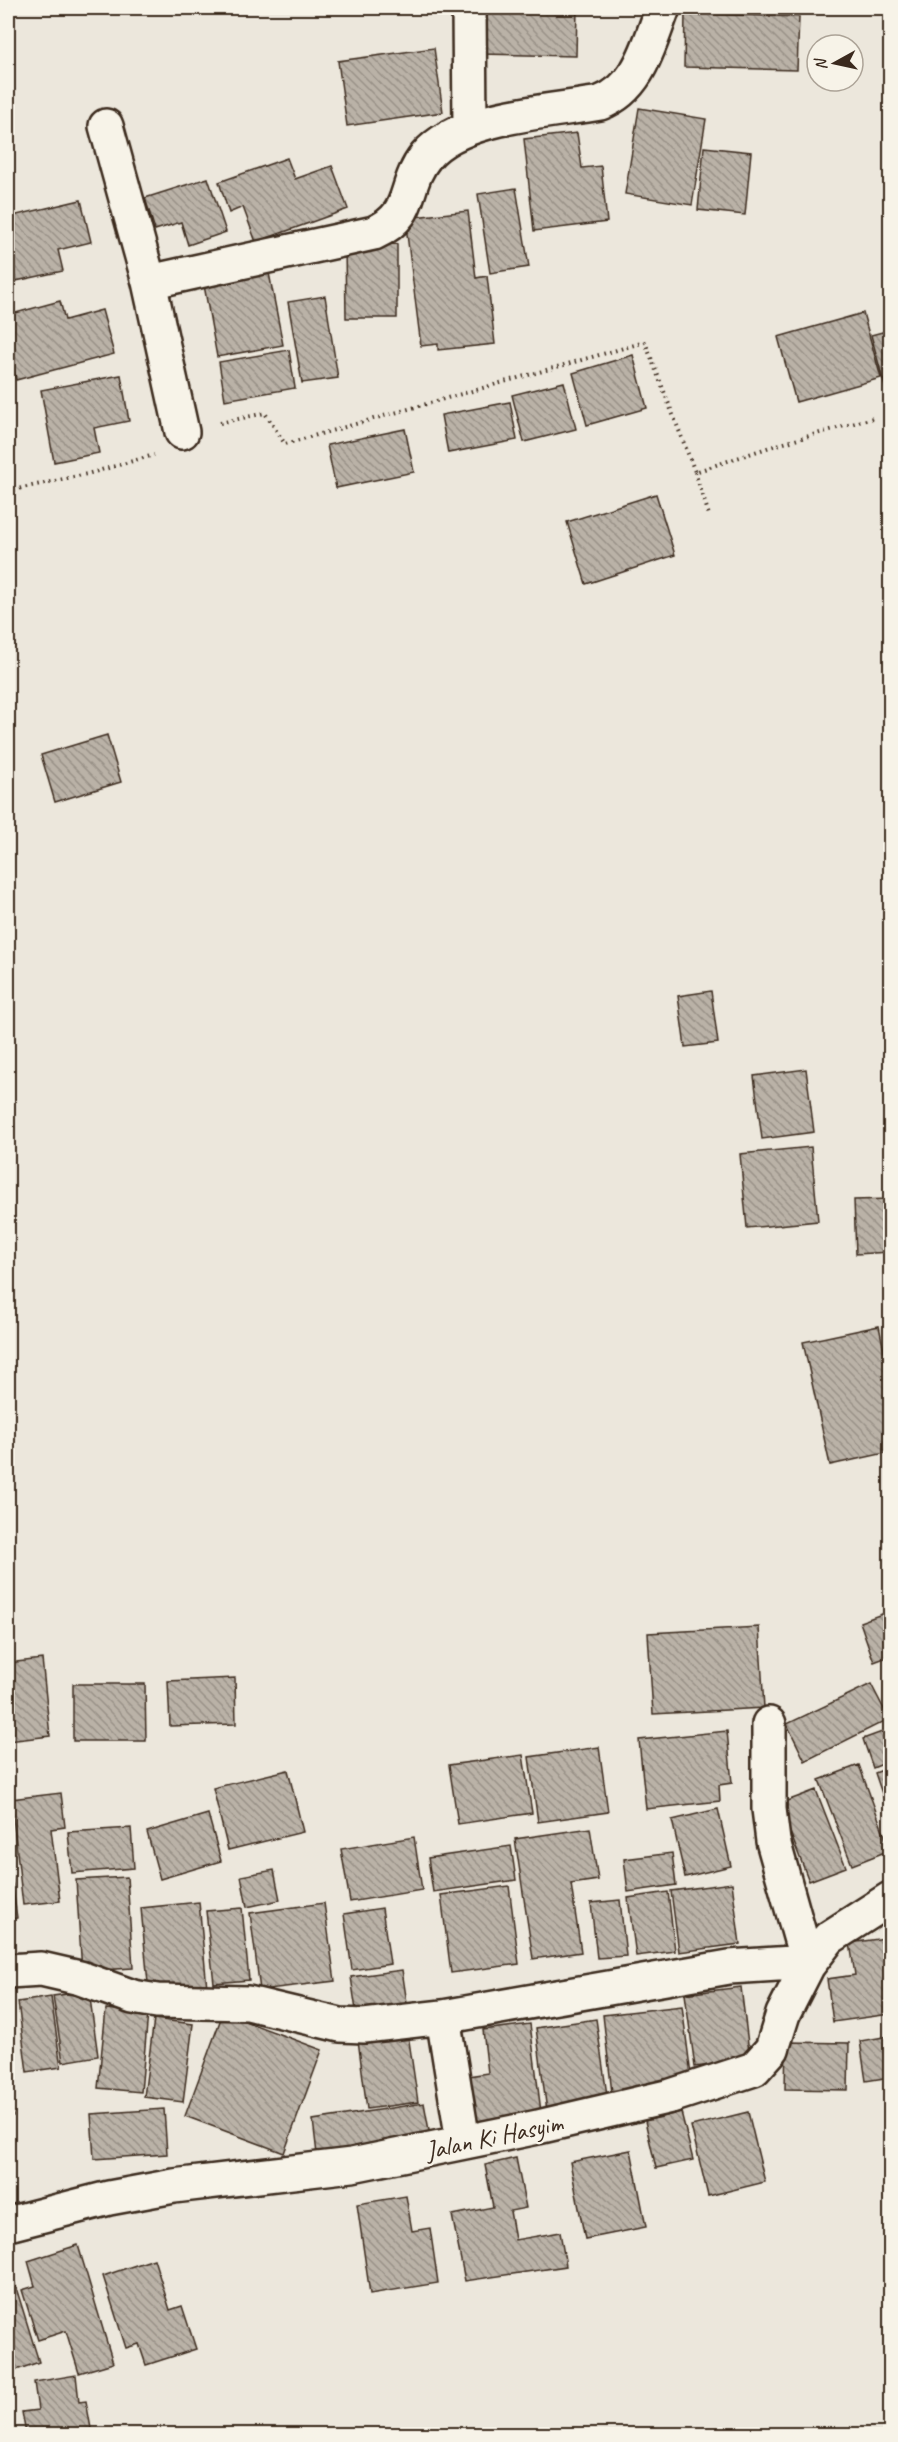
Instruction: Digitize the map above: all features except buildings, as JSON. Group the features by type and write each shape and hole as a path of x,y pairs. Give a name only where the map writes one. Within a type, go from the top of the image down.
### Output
{"street":[{"path":"470,8 470,127"},
{"path":"149,282 374,233 387,227 396,221 402,211 417,170 435,146 482,123 600,103 615,98 635,76 663,8"},
{"path":"106,126 149,282 182,432"},
{"path":"8,1971 41,1970 80,1978 133,1997 158,2001 248,2003 340,2025 364,2026 443,2017 740,1966 793,1963 808,1965 773,1841 769,1809 769,1724"},
{"name":"Jalan Ki Hasyim","path":"8,2224 99,2200 174,2186 352,2165 627,2106 754,2070 772,2049 783,2014 808,1965 829,1938 891,1899"},
{"path":"443,2017 463,2141"}],"path":[{"path":"8,491 145,460 166,449 182,432 265,413 285,444 645,342 709,515"},
{"path":"695,472 770,447 873,418"}]}
